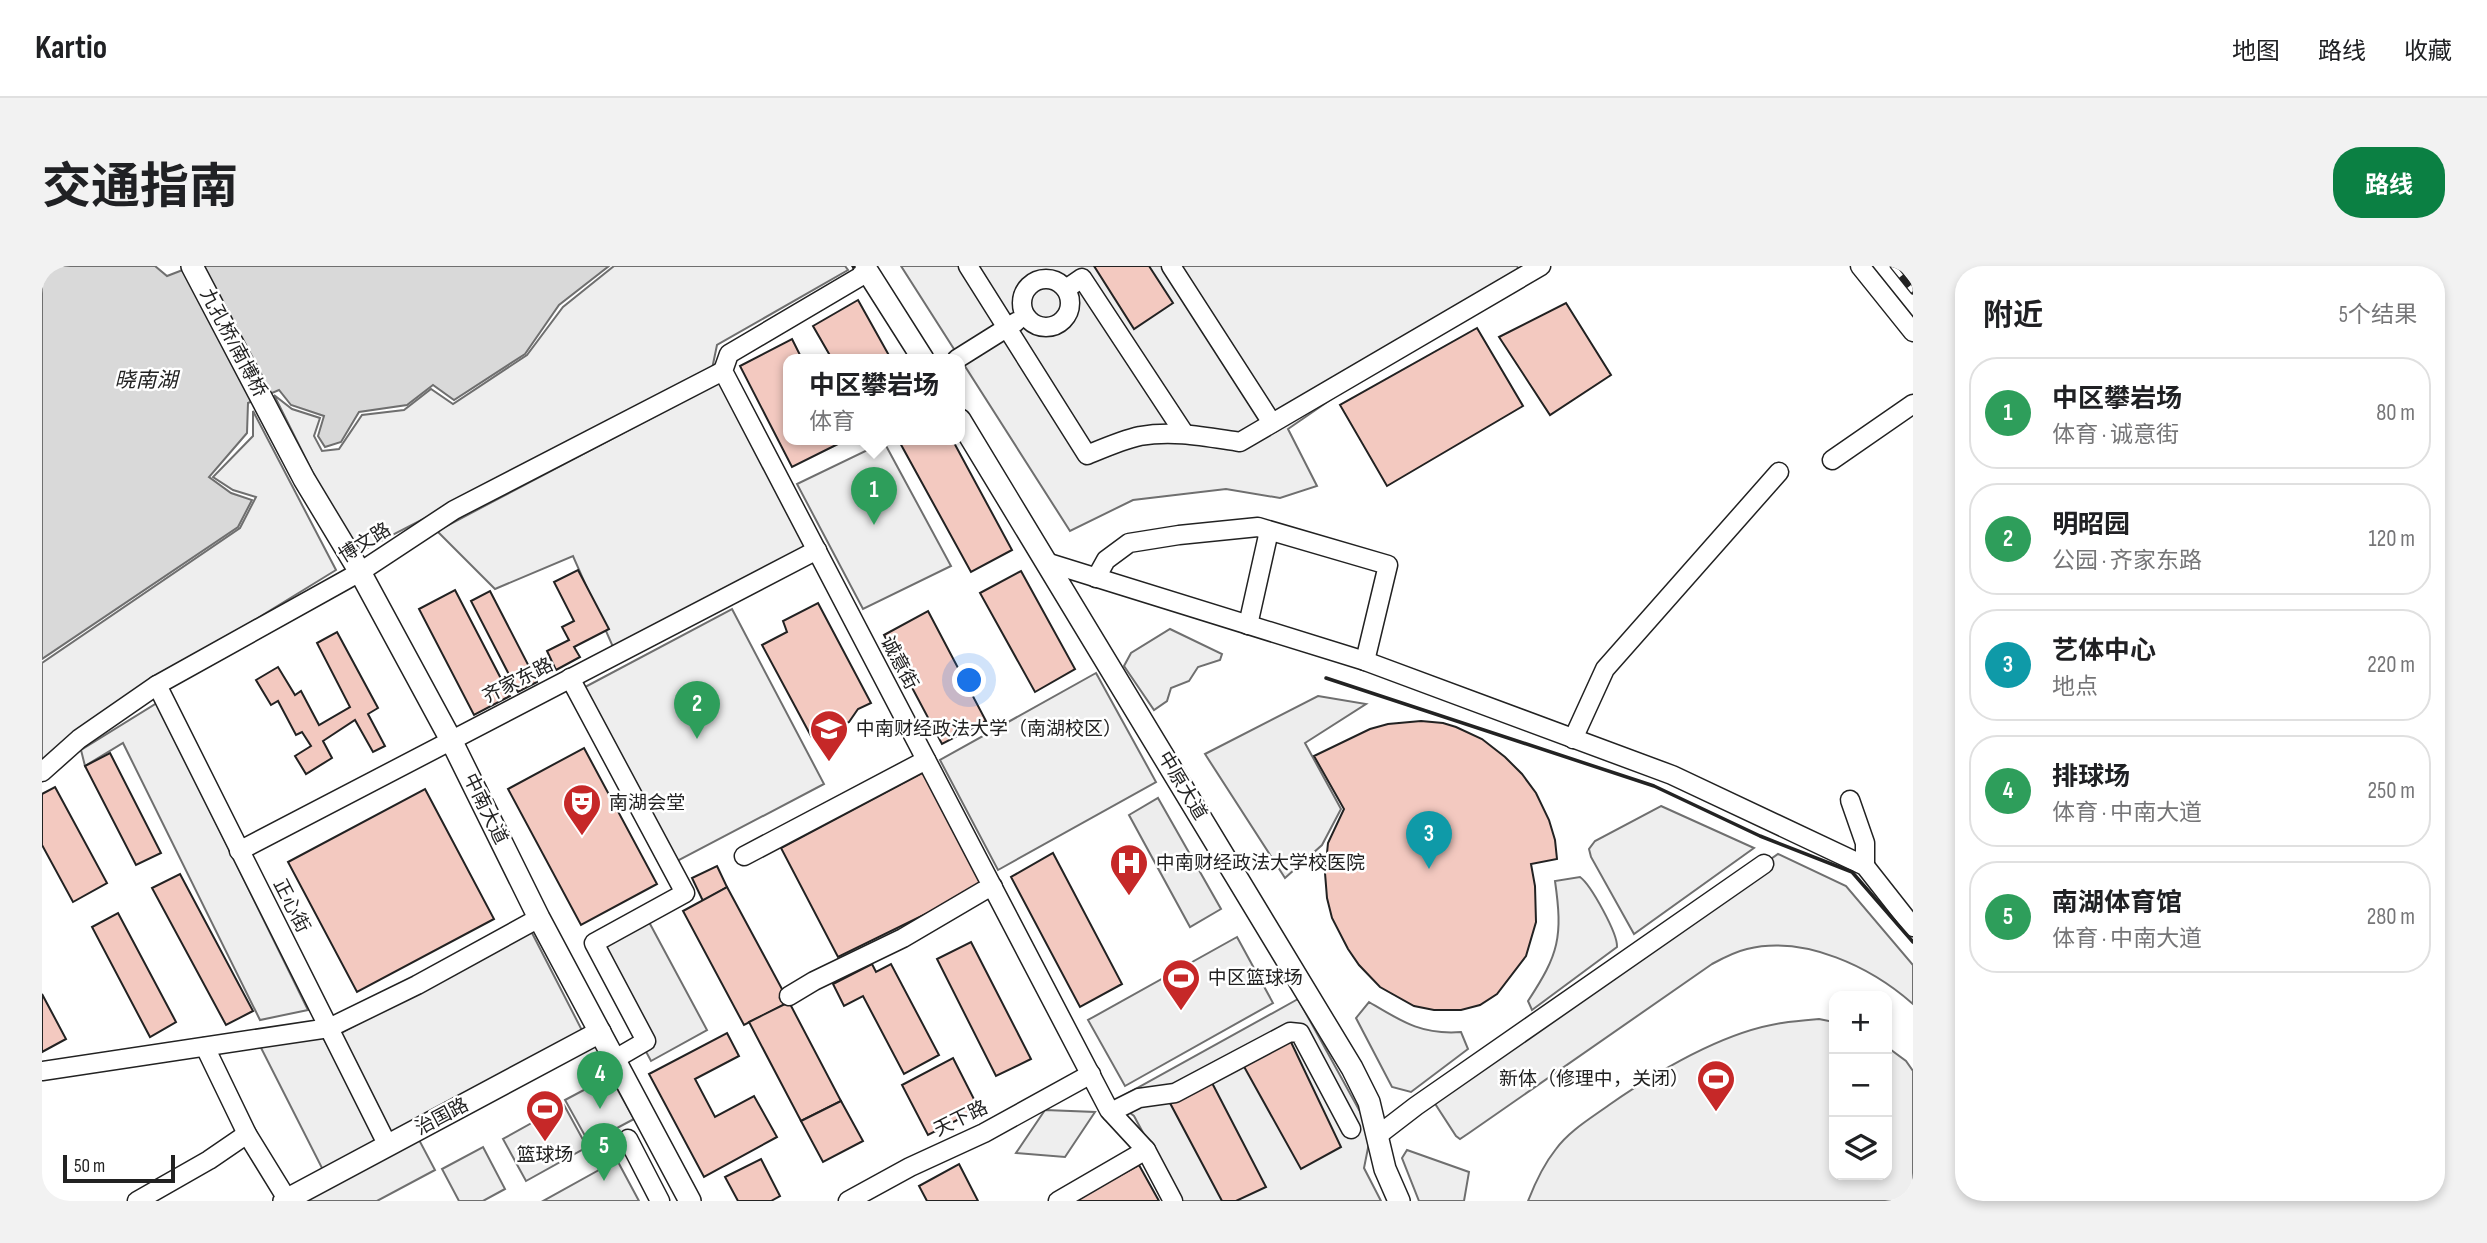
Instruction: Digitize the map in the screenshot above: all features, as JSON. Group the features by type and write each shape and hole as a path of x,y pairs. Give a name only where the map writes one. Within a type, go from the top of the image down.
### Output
{"main road":[{"name":"九孔桥/南博桥","path":"192,266 274,420"},
{"path":"866,269 920,354"},
{"name":"中南大道","path":"274,420 304,479 360,572 451,740 539,918 690,1201"},
{"name":"中原大道","path":"965,427 1352,1068 1369,1102 1385,1169 1399,1201"},
{"name":"治国路","path":"286,1200 600,1032"}],"street":[{"path":"968,266 1087,455 1137,436 1184,433 1240,442 1541,266"},
{"path":"1171,266 1272,424"},
{"path":"1860,266 1913,331"},
{"path":"723,370 729,354 866,269"},
{"path":"1066,289 1082,278 1184,433"},
{"path":"1049,279 1066,289 1070,301 1069,310 1060,323 1045,327 1031,322 1026,316 1023,294 1033,282 1049,279"},
{"path":"965,354 1026,316"},
{"name":"诚意街","path":"723,370 1111,1112 1146,1150 1172,1201"},
{"name":"博文路","path":"42,772 79,740 157,685 360,572 454,510 723,370"},
{"path":"1832,460 1913,404"},
{"path":"1573,738 1605,669 1779,472"},
{"path":"1096,578 1106,560 1129,543 1258,527 1388,565 1365,661"},
{"path":"1248,625 1269,531"},
{"name":"齐家东路","path":"239,851 817,551"},
{"path":"1046,562 1365,661 1672,775 1865,866 1913,927"},
{"path":"570,678 685,893 594,943 646,1041 615,1059"},
{"name":"正心街","path":"157,685 388,1146"},
{"path":"744,856 926,760"},
{"path":"1850,800 1865,843 1865,866"},
{"path":"1377,1136 1416,1106 1764,864"},
{"path":"789,996 903,938 993,887"},
{"path":"42,1071 329,1028 416,985 539,918"},
{"path":"1111,1112 1139,1098 1175,1093 1290,1032 1300,1032 1351,1129"},
{"path":"205,1047 247,1134 286,1200"},
{"name":"天下路","path":"848,1201 910,1167 984,1133 1091,1074"},
{"path":"137,1201 209,1160 247,1134"},
{"path":"628,1139 660,1201"},
{"path":"1058,1201 1146,1150"}],"shaded area":[{"path":"614,266 845,266 848,270 717,345 712,369 354,555 274,395 292,409 320,418 314,436 322,451 339,449 362,415 404,410 431,389 453,404 527,355 563,307"},
{"path":"901,266 1517,266 1519,270 1288,429 1317,486 1280,498 1226,489 1133,500 1070,531 965,366 965,354 957,354"},
{"path":"720,382 808,547 613,647 573,556 495,589 437,531"},
{"path":"253,411 336,570 147,686 42,764 42,663 240,528 256,497 233,490 213,477 253,436"},
{"path":"878,445 886,445 951,566 863,609 797,484"},
{"path":"732,609 824,784 662,869 570,695"},
{"path":"1170,629 1222,654 1220,660 1198,667 1189,681 1171,688 1167,701 1154,710 1124,666 1131,653"},
{"path":"1096,673 1156,782 998,870 940,760"},
{"path":"1318,696 1366,704 1305,743 1341,809 1322,845 1285,878 1205,754"},
{"path":"157,703 308,1010 260,1020 123,743 85,766 81,750"},
{"path":"1158,798 1221,909 1190,927 1129,815"},
{"path":"1661,806 1754,848 1634,934 1589,849 1595,841"},
{"path":"1778,854 1846,886 1913,965 1913,1004 1896,990 1857,967 1814,950 1769,946 1742,950 1712,964 1460,1139 1456,1136 1432,1099"},
{"path":"1580,877 1591,889 1603,910 1617,947 1532,1010 1528,1001 1546,970 1556,944 1559,917 1555,881"},
{"path":"642,909 707,1030 651,1061 586,939"},
{"path":"531,931 590,1046 418,1138 435,1170 377,1201 298,1201 398,1148 339,1034"},
{"name":"中区篮球场","path":"1237,937 1273,1003 1125,1086 1088,1020"},
{"path":"1298,999 1363,1117 1369,1143 1364,1168 1381,1201 1180,1201 1134,1116 1114,1101"},
{"path":"1369,1002 1402,1021 1423,1029 1461,1032 1468,1049 1411,1092 1392,1087 1356,1018"},
{"name":"新体（修理中，关闭）","path":"1819,1019 1829,1021 1829,1180 1892,1180 1892,1051 1906,1061 1913,1071 1913,1201 1528,1201 1556,1149 1567,1136 1588,1120 1648,1079 1691,1055 1737,1035 1782,1023"},
{"path":"315,1023 382,1144 325,1174 254,1034"},
{"path":"610,1076 634,1119 589,1143 565,1100"},
{"name":"篮球场","path":"564,1105 587,1147 526,1181 503,1139"},
{"path":"1045,1110 1095,1112 1065,1157 1016,1153"},
{"path":"483,1147 505,1189 483,1201 459,1201 442,1169"},
{"path":"1407,1150 1469,1172 1464,1201 1419,1201 1402,1158"},
{"path":"617,1160 639,1201 543,1201"}],"water":[{"name":"晓南湖","path":"48,266 155,266 167,276 193,266 609,266 559,305 525,354 454,400 433,385 407,405 359,412 341,442 325,447 318,436 324,416 291,405 279,390 248,403 247,433 209,477 231,493 252,500 238,527 42,659 42,270"}],"building":[{"path":"1094,266 1149,266 1173,303 1134,329"},
{"path":"858,300 888,354 829,354 813,326"},
{"path":"1566,303 1611,375 1550,415 1499,337"},
{"path":"1477,328 1523,406 1387,486 1340,405"},
{"path":"792,339 800,354 783,354 783,445 836,445 792,467 740,366"},
{"path":"901,445 955,445 1012,550 971,572"},
{"path":"578,570 609,629 574,647 580,657 556,670 547,651 569,640 562,627 574,621 554,582"},
{"path":"1021,571 1075,669 1035,692 980,593"},
{"path":"455,590 510,696 474,715 419,609"},
{"path":"490,591 537,682 518,692 471,601"},
{"path":"818,603 871,703 858,709 849,722 833,730 822,729 811,736 762,645 787,632 783,621"},
{"path":"928,611 986,721 942,744 884,635"},
{"path":"337,632 378,708 368,714 385,746 373,752 355,720 323,741 332,758 306,774 295,756 311,746 302,732 296,735 278,701 271,705 256,680 278,667 295,695 301,691 319,725 350,707 317,643"},
{"path":"1421,721 1456,727 1482,739 1505,757 1536,793 1555,840 1557,859 1531,864 1536,922 1526,956 1497,994 1480,1005 1461,1010 1434,1010 1414,1006 1380,987 1348,949 1332,918 1327,898 1325,873 1328,843 1344,809 1314,756 1370,729 1388,724"},
{"name":"南湖会堂","path":"584,748 657,884 581,925 508,789"},
{"path":"110,753 161,853 136,865 85,766"},
{"path":"926,771 985,885 838,957 781,848"},
{"path":"55,787 107,883 73,902 42,845 42,794"},
{"path":"425,789 494,919 357,992 288,862"},
{"path":"1053,853 1122,984 1080,1007 1011,877"},
{"path":"717,866 727,887 703,901 692,878"},
{"path":"180,874 253,1011 226,1025 152,888"},
{"path":"727,887 789,1002 744,1025 683,911"},
{"path":"118,913 176,1022 150,1037 92,927"},
{"path":"971,942 1031,1059 996,1076 937,959"},
{"path":"872,964 876,972 891,964 939,1055 904,1074 863,996 844,1006 833,984"},
{"path":"42,994 66,1039 42,1052"},
{"path":"789,1002 841,1101 801,1121 749,1022"},
{"path":"727,1033 739,1056 695,1079 715,1117 754,1096 777,1137 704,1177 649,1074"},
{"path":"1290,1040 1341,1147 1301,1169 1242,1063"},
{"path":"953,1058 979,1109 928,1135 902,1085"},
{"path":"1210,1079 1266,1187 1236,1201 1222,1201 1170,1103"},
{"path":"841,1101 863,1141 823,1162 801,1121"},
{"path":"761,1159 780,1196 771,1201 738,1201 725,1177"},
{"path":"959,1164 978,1201 927,1201 919,1186"},
{"path":"1139,1165 1159,1201 1073,1201"}],"railway":[{"path":"1893,266 1913,291"}],"wall":[{"path":"1326,678 1654,786 1760,836 1852,872 1913,942"}],"place":[{"name":"中区攀岩场","path":"874,525"},
{"name":"明昭园","path":"697,739"},
{"name":"中南财经政法大学（南湖校区）","path":"829,763"},
{"name":"南湖会堂","path":"582,837"},
{"name":"艺体中心","path":"1429,869"},
{"name":"中南财经政法大学校医院","path":"1129,897"},
{"name":"中区篮球场","path":"1181,1012"},
{"name":"排球场","path":"600,1109"},
{"name":"新体（修理中，关闭）","path":"1716,1113"},
{"name":"篮球场","path":"545,1143"},
{"name":"南湖体育馆","path":"604,1181"}]}
